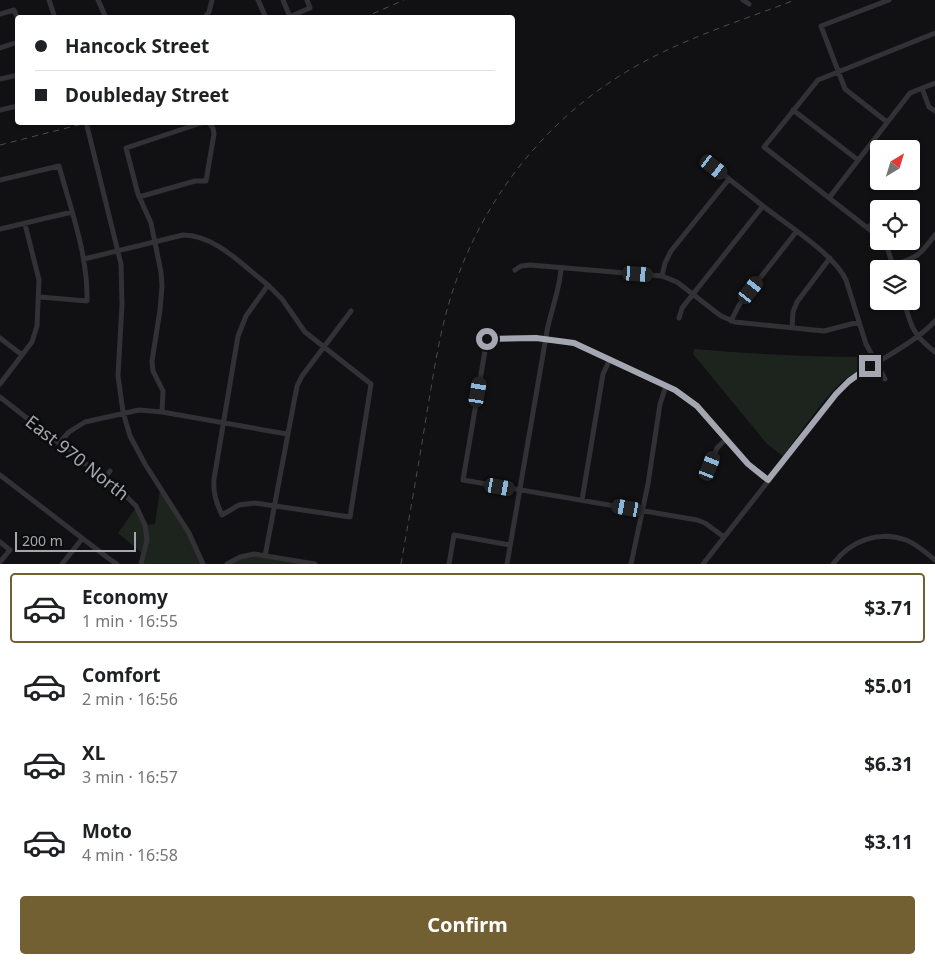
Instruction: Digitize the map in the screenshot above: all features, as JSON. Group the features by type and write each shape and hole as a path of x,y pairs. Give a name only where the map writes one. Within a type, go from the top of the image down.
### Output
{"street":[{"path":"49,0 54,15"},
{"path":"98,0 105,15"},
{"path":"207,15 211,8 212,0"},
{"path":"258,0 265,15"},
{"path":"283,0 288,15"},
{"path":"294,15 310,8 307,0"},
{"path":"743,0 748,4"},
{"path":"887,122 845,89 821,26 889,0"},
{"path":"0,14 14,10 16,15"},
{"path":"870,226 868,228 764,147 818,80 935,33"},
{"path":"0,48 15,43"},
{"path":"0,79 15,76"},
{"path":"829,198 910,93 935,83"},
{"path":"922,88 929,106 935,111"},
{"path":"0,110 15,107"},
{"path":"793,110 858,160"},
{"path":"87,125 121,264 122,290 118,376 123,412 130,436 145,464 189,533 203,564"},
{"path":"162,412 163,391 154,371 152,361 162,286 151,223 139,196 126,148 195,125"},
{"path":"139,196 196,181 206,181 214,134 211,125"},
{"path":"0,180 59,166 84,259 86,301 40,297"},
{"path":"714,167 838,266 846,280 866,344 885,379"},
{"path":"662,276 666,259 671,251 728,179"},
{"path":"679,318 682,308 763,206"},
{"path":"0,230 72,212"},
{"path":"0,384 36,334 40,297 39,280 25,224"},
{"path":"731,321 739,305 796,232"},
{"path":"909,260 918,256 935,235"},
{"path":"84,259 183,236 200,237 208,240 268,285 287,305 304,332 372,384 350,517 262,503 247,504 222,515 213,491 223,422 242,325 250,309 268,285"},
{"path":"792,328 793,312 799,299 830,258"},
{"path":"515,270 527,265 662,276 678,282 721,316 731,321 824,331 834,330 859,322"},
{"path":"507,564 545,339 552,306 559,286 561,268"},
{"path":"907,310 917,336 935,352"},
{"path":"265,556 297,386 302,376 351,311"},
{"path":"703,564 836,394 849,381 917,336 935,321"},
{"path":"0,338 22,356"},
{"path":"724,537 705,523 697,520 463,480 487,339 545,339 574,343 666,386 691,400 748,464 768,480"},
{"path":"582,500 603,374 610,359"},
{"path":"631,564 660,404 666,386"},
{"name":"East 970 North","path":"0,397 130,499 136,506 145,525 145,546 142,564"},
{"path":"59,443 69,432 85,422 123,412 148,410 287,434"},
{"path":"710,466 717,448 726,439"},
{"path":"104,479 110,471"},
{"path":"0,475 117,564"},
{"path":"449,564 454,535 510,545"},
{"path":"833,564 845,550 860,541 872,537 897,538 917,546 935,560"},
{"path":"62,564 82,539"},
{"path":"0,542 10,550 0,562"},
{"path":"227,564 246,554 315,564"}],"shaded area":[{"path":"694,349 780,355 867,357 868,361 844,380 827,398 783,456 767,444 693,354"},
{"path":"160,489 189,533 203,564 141,564 143,554 118,533 137,506 145,525 155,524"},
{"path":"246,555 315,564 227,564"}],"railway":[{"path":"370,15 404,0"},
{"path":"401,564 435,366 448,305 466,256 482,223 501,192 522,163 572,111 631,69 650,58 712,31 795,0"},
{"path":"0,145 78,125"}],"route":[{"path":"487,339 536,338 574,343 675,390 691,400 748,464 768,480 836,394 849,381 870,366"}]}
